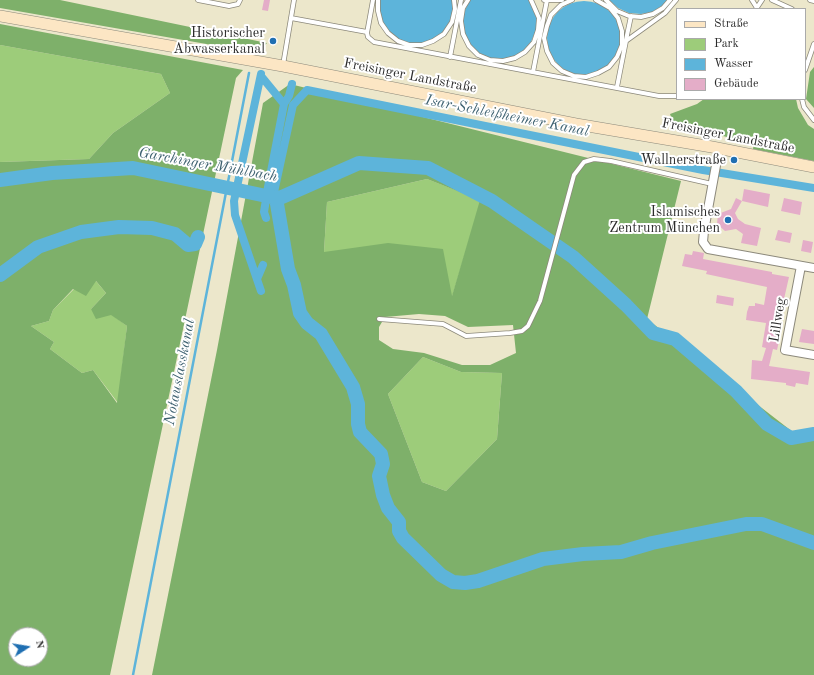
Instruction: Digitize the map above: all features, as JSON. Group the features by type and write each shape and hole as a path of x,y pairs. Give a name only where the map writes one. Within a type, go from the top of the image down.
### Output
{"main road":[{"name":"Freisinger Landstraße","path":"0,16 282,66 576,124 814,167"}],"street":[{"path":"719,149 704,231 703,242 708,249 814,268"},
{"name":"Lillweg","path":"801,266 785,350 814,355"}],"lane":[{"path":"198,0 229,6 238,4 240,0"},
{"path":"282,66 294,0"},
{"path":"373,0 368,37 374,42 407,46 450,57 492,63 533,72 577,78 659,96 676,96"},
{"path":"378,0 378,11 381,23 388,33 407,46 422,45 434,41 444,34 464,8 468,0"},
{"path":"454,0 462,34 468,46 478,55 492,63 515,58 526,52 552,15 561,5 570,0"},
{"path":"450,57 461,0"},
{"path":"531,0 538,18 547,51 553,63 562,71 577,78 598,73 608,67 617,58 625,44 665,13 676,0"},
{"path":"544,0 562,0"},
{"path":"533,72 547,0"},
{"path":"596,0 616,11 630,16 641,17 653,14 663,8 670,0"},
{"path":"606,0 618,18 625,44"},
{"path":"752,0 756,8 762,0"},
{"path":"772,0 790,8"},
{"path":"810,0 814,1"},
{"path":"617,87 630,16"},
{"path":"291,18 368,32"},
{"path":"806,67 814,44"},
{"path":"802,100 804,107 814,120"},
{"path":"379,319 443,324 466,336 510,334 522,331 528,326 540,301 574,175 584,162 594,159 611,161 713,180"}],"green space":[{"path":"0,0 60,0 267,43 258,53 0,8"},
{"path":"0,24 243,70 236,78 110,675 0,675 0,162 89,159 113,133 170,93 161,74 0,45","holes":["96,281 106,293 91,309 96,319 111,315 127,326 117,403 93,370 82,373 50,349 54,342 31,326 49,321 53,310 73,289 86,296"]},
{"path":"0,45 161,74 170,93 113,133 89,159 0,162"},
{"path":"814,67 814,108 806,99 810,72"},
{"path":"290,84 681,181 647,319 798,436 814,432 814,675 152,675 217,350 263,103","holes":["427,179 480,200 452,296 443,249 388,243 324,252 327,202","419,314 445,316 468,327 513,325 516,353 490,365 462,365 424,353 393,349 379,340 379,327 385,317","423,357 461,372 502,373 497,439 446,491 422,482 388,394"]},
{"path":"703,100 796,100 798,108 808,125 814,129 814,161 753,149 754,143 674,125 670,114 697,104"},
{"path":"427,179 481,200 452,297 324,252 327,202"},
{"path":"95,280 106,293 91,309 111,314 127,326 118,403 93,370 82,373 50,349 54,342 31,326 49,321 53,310 74,289"},
{"path":"423,357 461,372 502,373 497,439 446,491 422,482 388,394"}],"water":[{"path":"380,0 453,0 453,15 448,26 440,35 430,41 419,44 407,43 396,38 387,30 382,20 379,8"},
{"path":"470,0 529,0 533,5 537,17 536,30 531,42 523,51 513,57 502,59 490,58 480,54 471,46 465,36 462,24 464,12"},
{"path":"609,0 667,0 662,6 652,12 641,14 629,13 618,8"},
{"path":"584,1 605,7 615,17 621,38 615,59 605,69 584,75 563,69 553,59 547,38 553,17 563,7"}],"building":[{"path":"264,0 270,0 268,11 262,10"},
{"path":"744,189 770,194 768,207 742,201"},
{"path":"736,198 742,201 735,213 738,219 745,224 761,228 757,246 741,243 743,234 736,229 725,231 717,224 718,214 731,209"},
{"path":"784,198 802,202 800,215 781,211"},
{"path":"778,230 792,233 790,243 775,240"},
{"path":"803,240 813,242 811,253 801,251"},
{"path":"693,251 704,253 703,259 772,272 772,274 789,277 781,312 779,311 776,341 779,341 777,350 773,349 769,366 810,372 808,385 796,383 795,387 786,385 786,383 751,379 752,360 762,361 766,348 762,347 766,323 746,320 747,312 749,306 755,306 755,303 764,305 767,287 706,274 707,271 682,266 685,254 692,255"},
{"path":"717,295 734,298 733,306 716,303"},
{"path":"802,329 814,331 814,344 799,342"}],"waterway":[{"name":"Notauslasskanal","path":"133,675 249,73"},
{"path":"261,74 234,201 235,215 261,291"},
{"path":"261,76 284,104"},
{"path":"266,218 264,212 284,104 289,96 292,84"},
{"name":"Isar-Schleißheimer Kanal","path":"273,197 293,105 307,90 703,170 814,188"},
{"name":"Garchinger Mühlbach","path":"0,180 52,173 133,168 276,198 282,197 359,163 428,168 492,201 573,257 626,305 653,333 675,339 736,391 767,424 791,438 814,434"},
{"name":"Garchinger Mühlbach","path":"235,195 243,191"},
{"path":"260,195 265,204"},
{"path":"276,198 288,269 294,285 300,313 307,323 321,334 353,387 358,404 358,424 360,432 381,454 383,464 379,476 383,495 388,508 399,522 399,531 403,538 441,575 453,582 465,583 478,581 543,559 583,554 621,552 652,543 746,524 762,524 814,543"},
{"path":"0,275 38,247 81,232 119,227 152,228 175,234 188,245 195,244 198,237"},
{"path":"257,279 263,265"}],"place":[{"name":"Historischer Abwasserkanal","path":"273,41"},
{"name":"Wallnerstraße","path":"734,160"},
{"name":"Islamisches Zentrum München","path":"728,220"}]}
